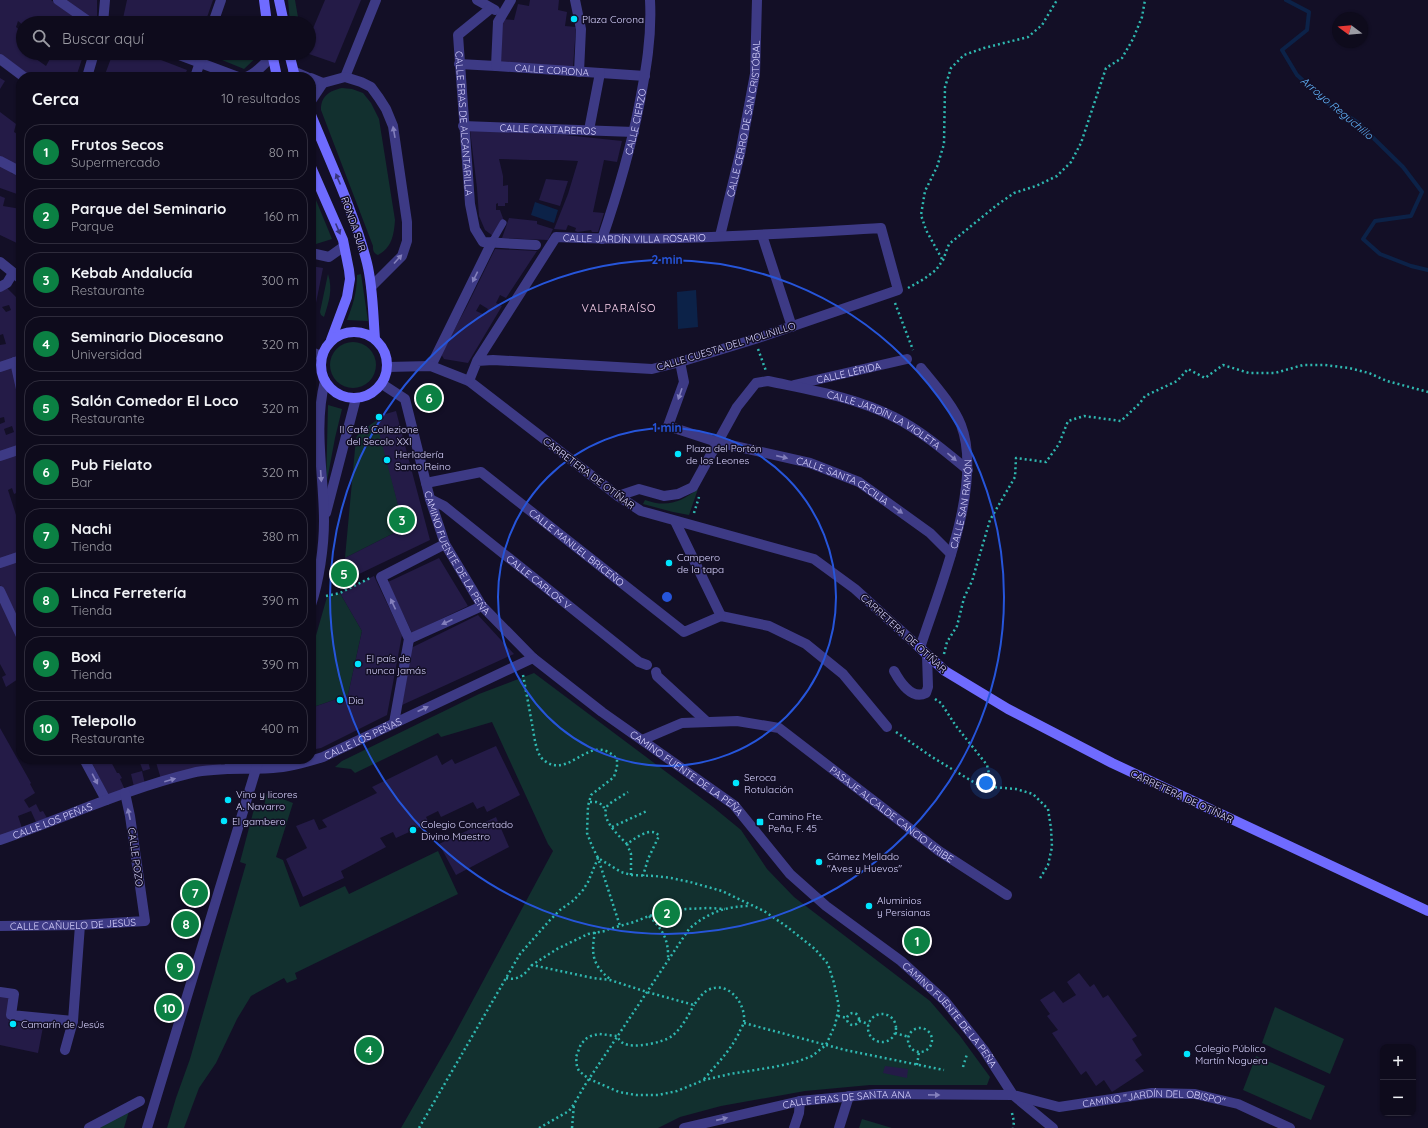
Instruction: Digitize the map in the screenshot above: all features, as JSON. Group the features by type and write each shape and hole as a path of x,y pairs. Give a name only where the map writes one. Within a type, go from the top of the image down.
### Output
{"main road":[{"path":"264,0 266,16"},
{"path":"279,0 282,16"},
{"path":"273,60 276,72"},
{"path":"291,60 294,72"},
{"name":"RONDA SUR","path":"316,127 355,220 367,264 371,287 375,339"},
{"name":"RONDA SUR","path":"316,179 342,240 348,262 350,279 347,297 331,340"},
{"path":"353,331 368,334 375,339 385,351 387,367 386,376 382,384 371,394 356,398 341,396 329,387 321,373 321,356 325,347 331,340 338,335 353,331"},
{"name":"CARRETERA DE OTÍÑAR","path":"923,651 940,666 1008,709 1112,763 1428,911"}],"street":[{"path":"58,0 81,16"},
{"path":"104,16 105,0"},
{"path":"215,16 221,0"},
{"path":"345,77 376,0"},
{"path":"478,0 490,9 502,13"},
{"path":"496,66 498,22 511,0"},
{"path":"576,0 581,29 579,72"},
{"name":"CALLE CIERZO","path":"602,239 617,196 634,132 645,76 651,26 650,0"},
{"name":"CALLE CERRO DE SAN CRISTÓBAL","path":"720,236 740,154 755,74 757,0"},
{"name":"CALLE ERAS DE ALCANTARILLA","path":"490,9 458,35 463,126 470,204 475,229 482,242 536,245"},
{"path":"0,59 17,72"},
{"path":"88,72 92,60"},
{"path":"197,72 201,60"},
{"path":"206,60 229,72"},
{"path":"254,72 263,66 268,60"},
{"name":"CALLE CORONA","path":"459,64 645,76"},
{"path":"589,130 600,73"},
{"path":"316,80 323,83 345,77 371,87 386,109 392,126 407,222 407,241 402,256 371,287"},
{"path":"316,94 323,83"},
{"name":"CALLE CANTAREROS","path":"463,126 634,132"},
{"path":"0,160 16,169"},
{"name":"CALLE JARDÍN VILLA ROSARIO","path":"469,381 477,361 556,237 602,239 762,235 881,228 898,290"},
{"path":"762,235 792,327"},
{"path":"431,366 492,242"},
{"path":"316,254 329,257 343,247"},
{"path":"0,262 16,275"},
{"path":"0,287 16,277"},
{"name":"CALLE CUESTA DEL MOLINILLO","path":"477,361 493,360 652,369 755,340 898,290"},
{"path":"316,354 321,356"},
{"name":"CALLE LÉRIDA","path":"791,386 910,354"},
{"path":"0,367 16,362"},
{"path":"680,362 684,382 668,426 717,442"},
{"name":"CARRETERA DE OTÍÑAR","path":"387,367 431,366 469,381 618,496 641,512 814,559 855,589 923,651"},
{"name":"CALLE SAN RAMÓN","path":"920,368 944,397 960,424 967,449 968,470 962,510 923,651"},
{"path":"316,422 325,381"},
{"name":"CALLE JARDÍN LA VIOLETA","path":"618,496 639,489 664,496 678,494 693,487 737,406 756,383 768,381 849,399 894,417 939,445 968,470"},
{"name":"CAMINO FUENTE DE LA PEÑA","path":"382,384 405,399 430,498 445,544 482,606 532,658 602,712 734,805 790,874 826,906 901,961 924,980 945,1001 965,1024 984,1050 1013,1095 1053,1128"},
{"path":"324,521 356,398"},
{"path":"316,435 320,465 324,521 322,550 316,580"},
{"name":"CALLE SANTA CECILIA","path":"717,442 810,463 859,482 930,533 951,554"},
{"path":"0,456 16,451"},
{"name":"CALLE MANUEL BRICEÑO","path":"426,483 481,472 684,632 721,616"},
{"name":"CALLE CARLOS V","path":"430,498 444,506 639,662 648,665"},
{"path":"675,521 721,616 769,626 806,644 843,674 887,727"},
{"path":"394,723 410,639 381,577 445,544"},
{"path":"0,563 16,558"},
{"path":"0,592 16,619"},
{"path":"410,639 482,606"},
{"path":"894,671 899,681 906,688 916,694 921,695 926,692 928,687 923,651"},
{"name":"CALLE LOS PEÑAS","path":"316,759 323,757 532,658"},
{"path":"656,672 657,676 707,722"},
{"name":"PASAJE ALCALDE CANCIO URIBE","path":"707,722 737,721 779,728 939,850 1007,895"},
{"path":"642,740 682,722 707,722"},
{"path":"87,764 106,800"},
{"name":"CALLE LOS PEÑAS","path":"0,840 125,793 193,773 230,764 257,764 273,768 298,764"},
{"path":"147,1128 257,764"},
{"name":"CALLE POZO","path":"125,793 130,816 145,921"},
{"name":"CALLE CAÑUELO DE JESÚS","path":"0,926 80,925 145,921"},
{"path":"65,1050 73,1021 80,925"},
{"path":"0,992 14,994 11,1015 73,1021"},
{"name":"CAMINO \"JARDÍN DEL OBISPO\"","path":"1013,1095 1059,1106 1152,1093 1195,1094 1238,1104 1290,1128"},
{"name":"CALLE ERAS DE SANTA ANA","path":"684,1128 800,1101 849,1096 876,1094 1013,1095"},
{"path":"839,1128 849,1096"},
{"path":"89,1128 140,1101"},
{"path":"794,1128 799,1113 800,1101"}],"lane":[{"path":"492,242 503,224"}],"path":[{"path":"942,260 926,230 921,215 925,191 937,167 944,144 945,87 951,68 964,55 1028,36 1042,25 1057,0"},
{"path":"898,290 911,287 936,270 949,244 997,205 1014,193 1036,186 1057,176 1071,162 1081,143 1106,68 1122,58 1129,46 1142,17 1145,0"},
{"path":"895,303 910,354"},
{"path":"755,340 767,373"},
{"path":"940,666 947,642 957,626 964,598 972,581 990,520 1015,477 1016,458 1046,462 1059,444 1068,421 1084,416 1121,421 1140,403 1145,396 1177,381 1188,369 1205,378 1223,365 1249,372 1275,373 1303,365 1325,365 1349,368 1369,373 1387,382 1428,392"},
{"path":"692,517 700,496"},
{"path":"326,596 340,593 374,576"},
{"path":"522,673 536,746 541,758 550,764 560,765 594,750 602,749 611,753 617,759 617,767 614,777 591,795 587,833 598,858 620,926"},
{"path":"926,692 941,703 956,726 987,765 992,787"},
{"path":"887,727 932,757 980,786 1016,789 1033,794 1048,809 1052,847 1048,865 1039,880"},
{"path":"605,812 609,805 628,792"},
{"path":"590,802 596,802 603,805 606,819 626,844 631,854 631,875"},
{"path":"612,827 647,811"},
{"path":"626,844 651,832 658,833 659,836 648,859 643,876"},
{"path":"598,858 621,872 631,875 655,876 722,890 764,911 786,926 814,949 828,964 837,995 838,1016 826,1044 812,1056 796,1062 704,1080 677,1092 658,1095 636,1095 619,1092 588,1079 579,1071 576,1057 581,1044 587,1038 595,1035 603,1034 617,1036 622,1043 627,1045 655,1043 667,1039 672,1036 685,1022 700,997 708,990 718,987 730,990 740,1001 744,1023 724,1058 704,1080"},
{"path":"419,1128 520,954 550,920 560,910 574,900 583,890 598,858"},
{"path":"539,1128 569,1110 574,1104 588,1079 689,929 709,914 725,909 752,906"},
{"path":"506,978 511,979 520,977 532,965 557,949 595,932 605,931 649,916 666,912 709,908 725,909"},
{"path":"649,916 667,940 668,961"},
{"path":"595,932 592,945 593,957 600,971 610,980"},
{"path":"532,965 593,978 610,980 694,1005"},
{"path":"847,1018 850,1013 854,1012 858,1015 859,1021"},
{"path":"883,1014 887,1015 894,1020 896,1028 895,1032 887,1041 879,1042 870,1034 869,1024 875,1016 883,1014"},
{"path":"838,1016 847,1018"},
{"path":"847,1018 850,1025 856,1024 859,1021"},
{"path":"859,1021 869,1024"},
{"path":"744,1023 852,1052 944,1070"},
{"path":"924,1028 930,1033 932,1040 930,1047 923,1052 919,1052 915,1051 909,1045 909,1037 913,1030 924,1028"},
{"path":"895,1032 909,1037"},
{"path":"917,1065 919,1052"},
{"path":"964,1067 967,1054"},
{"path":"572,1128 574,1104"},
{"path":"1012,1113 1014,1122 1013,1128"}],"green space":[{"path":"288,0 295,0 298,16 289,16"},
{"path":"222,60 254,60 244,69"},
{"path":"342,88 352,89 363,93 371,103 379,119 395,220 393,235 389,245 378,255 374,251 321,110 322,101 324,98 333,91"},
{"path":"316,200 332,239 316,244"},
{"path":"328,274 330,285 329,301 324,317 320,312"},
{"path":"361,274 368,321 347,320 354,298 357,275"},
{"path":"353,342 366,346 372,352 376,365 372,378 366,384 353,388 340,384 334,378 330,365 334,352 340,346"},
{"path":"328,405 342,409 326,486"},
{"path":"377,420 404,528 345,558 356,438 359,433"},
{"path":"698,489 689,515 643,504 645,500 660,503 673,502 686,497"},
{"path":"340,593 362,631 348,695 316,706 316,636 327,597"},
{"path":"534,673 713,807 741,830 767,869 794,897 930,1001 960,1036 990,1077 987,1085 870,1085 805,1091 721,1106 680,1117 658,1128 401,1128 452,1039 553,851 548,844 492,722 441,737 438,733 355,773 351,769 335,767 342,761 479,694"},
{"path":"267,793 293,803 276,857 283,860 300,907 345,886 349,894 438,851 458,894 295,973 297,979 287,983 284,978 251,996 237,1019 216,1063 199,1088 184,1128 167,1128 190,1059 246,864 240,862 254,809 264,806"},
{"path":"1275,1007 1344,1039 1330,1074 1262,1043"},
{"path":"1256,1056 1325,1086 1311,1120 1243,1090"},
{"path":"129,1111 124,1128 97,1128"},
{"path":"862,1119 892,1128 859,1128"}],"water":[{"path":"535,202 558,210 554,223 531,215"},
{"path":"696,290 698,327 678,329 677,292"}],"building":[{"path":"0,0 51,0 74,16 16,16 16,60 38,60 46,66 49,60 82,60 78,72 20,72 0,58"},
{"path":"64,0 97,0 97,16 86,16"},
{"path":"127,0 213,0 207,16 124,16"},
{"path":"325,0 361,0 335,63 316,56 316,21"},
{"path":"530,0 559,0 558,10 567,12 565,26 576,27 573,67 501,63 502,19 514,20 518,4 529,6"},
{"path":"110,60 161,60 187,70 186,72 106,72"},
{"path":"0,78 5,81 0,89"},
{"path":"0,112 16,124 14,132 16,133 16,166 0,158"},
{"path":"470,130 565,135 622,141 617,162 604,160 593,212 604,213 598,232 592,232 591,230 578,232 575,231 576,228 568,225 566,230 554,229 568,194 578,161 560,160 499,159 503,176 503,186 508,185 508,203 505,203 505,206 498,206 498,203 496,204 496,210 500,210 504,221 493,236 485,230 479,216"},
{"path":"0,164 11,171 11,173 16,174 16,194 0,188"},
{"path":"546,179 568,181 560,206 539,200"},
{"path":"0,196 5,198 3,206 16,208 16,243 0,235"},
{"path":"509,218 537,221 537,224 553,229 548,240 502,238"},
{"path":"495,249 537,251 506,298 500,295 496,303 502,306 468,363 444,359 441,354","holes":["480,304 488,309 485,315 476,311"]},
{"path":"316,267 323,268 316,303"},
{"path":"6,287 16,297 16,360 0,365 0,345 6,344 3,334 0,335 0,290","holes":["9,305 11,310 6,312 2,307"]},
{"path":"12,367 16,384 16,448 0,454 0,424 5,422 4,417 0,418 0,371","holes":["12,426 14,432 6,435 4,429"]},
{"path":"396,411 430,540 336,585 345,558 404,528 375,417"},
{"path":"16,454 16,493 14,494 12,488 8,490 16,515 16,555 0,560 0,459"},
{"path":"439,558 468,606 412,633 388,582"},
{"path":"16,562 16,617 0,585 0,567"},
{"path":"374,576 402,635 387,715 321,748 316,749 316,706 348,695 362,631 340,593"},
{"path":"0,599 16,633 16,680 6,687 2,677 6,675 0,664"},
{"path":"478,615 514,654 402,705 411,648"},
{"path":"0,728 16,756 16,764 20,764 35,793 24,800 29,808 36,804 40,812 43,811 47,818 36,822 31,811 18,816 22,828 0,836"},
{"path":"496,746 520,795 487,812 484,806 477,809 473,802 441,817 438,811 426,817 429,823 396,838 393,832 380,838 386,847 341,871 344,878 303,897 286,859 307,848 296,826 314,819 319,830 327,827 322,820 377,793 372,787 437,755 442,765 452,759 455,764"},
{"path":"93,764 112,764 117,773 119,773 122,778 120,779 125,790 109,796"},
{"path":"140,764 149,764 150,769 143,771"},
{"path":"156,764 221,764 221,766 161,779"},
{"path":"142,771 145,784 134,787 131,774"},
{"path":"496,817 509,847 456,875 439,844"},
{"path":"1079,973 1090,987 1094,984 1103,998 1108,995 1137,1036 1132,1039 1142,1055 1135,1060 1144,1071 1112,1092 1104,1080 1096,1086 1086,1071 1081,1075 1052,1033 1058,1030 1047,1016 1050,1014 1040,1000 1054,991 1063,1003 1076,995 1067,982"},
{"name":"Camarín de Jesús","path":"0,994 13,996 8,1020 43,1027 38,1053 0,1045"},
{"path":"885,1066 908,1069 907,1078 883,1073"}],"waterway":[{"name":"Arroyo Reguchillo","path":"1286,0 1309,12 1307,30 1282,50 1297,75 1330,105 1357,122 1403,167 1422,192 1411,216 1375,221 1363,239 1380,254 1411,266 1428,270"}],"place":[{"name":"Plaza Corona","path":"574,19"},
{"name":"Pub Fielato","path":"429,398"},
{"name":"Il Café Collezione del Secolo XXI","path":"379,417"},
{"name":"Plaza del Portón de los Leones","path":"678,454"},
{"name":"Herladería Santo Reino","path":"387,460"},
{"name":"Kebab Andalucía","path":"402,520"},
{"name":"Campero de la tapa","path":"669,563"},
{"name":"Salón Comedor El Loco","path":"344,574"},
{"name":"El país de nunca jamás","path":"358,664"},
{"name":"Dia","path":"340,700"},
{"name":"Seroca Rotulación","path":"736,783"},
{"name":"Vino y licores A. Navarro","path":"228,800"},
{"name":"El gambero","path":"224,821"},
{"name":"Camino Fte. Peña, F. 45","path":"760,822"},
{"name":"Colegio Concertado Divino Maestro","path":"413,830"},
{"name":"Gámez Mellado \"Aves y Huevos\"","path":"819,862"},
{"name":"Nachi","path":"195,893"},
{"name":"Aluminios y Persianas","path":"869,906"},
{"name":"Parque del Seminario","path":"667,913"},
{"name":"Linca Ferretería","path":"186,924"},
{"name":"Frutos Secos","path":"917,941"},
{"name":"Boxi","path":"180,967"},
{"name":"Telepollo","path":"169,1008"},
{"name":"Camarín de Jesús","path":"13,1024"},
{"name":"Seminario Diocesano","path":"369,1050"},
{"name":"Colegio Público Martín Noguera","path":"1187,1054"}],"district":[{"name":"VALPARAÍSO","path":"619,308"}]}
